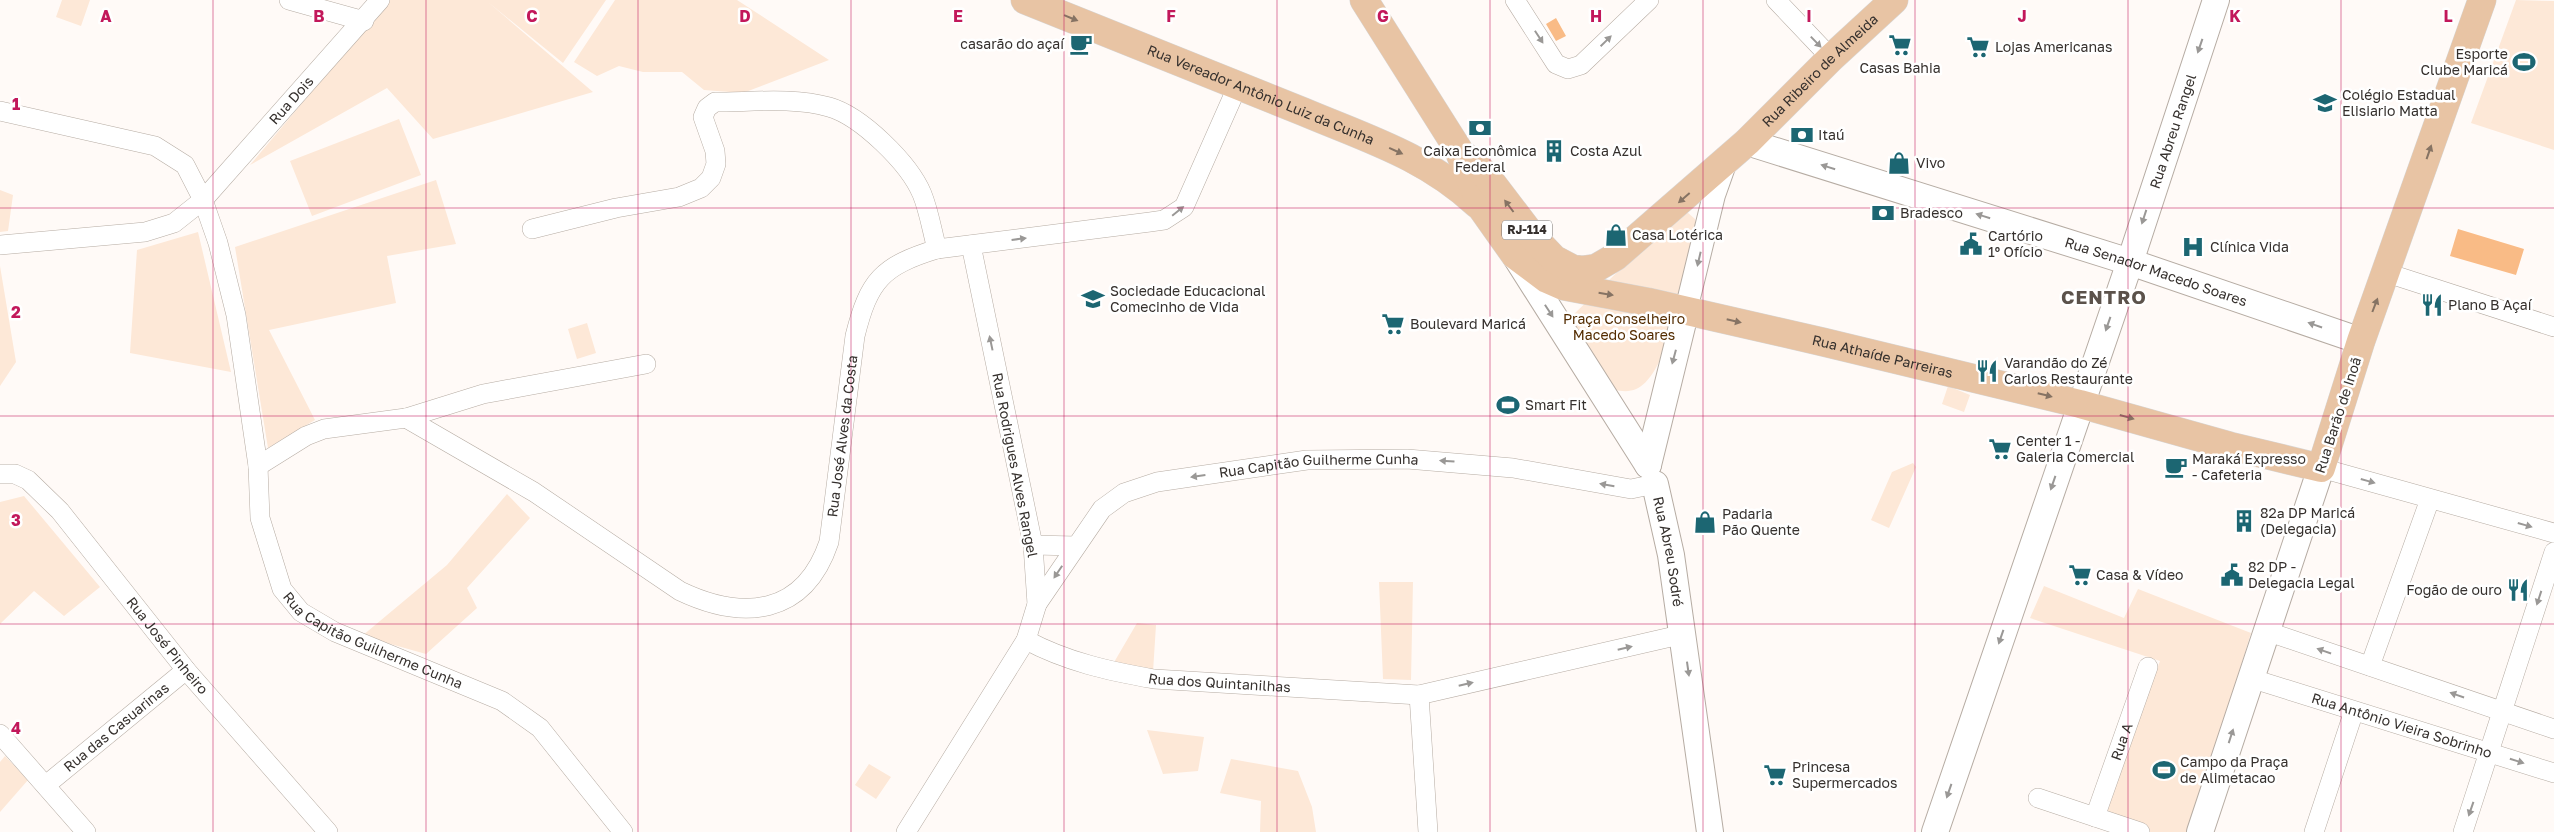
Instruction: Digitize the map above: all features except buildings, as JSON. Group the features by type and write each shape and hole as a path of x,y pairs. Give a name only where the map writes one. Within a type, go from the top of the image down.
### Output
{"main road":[{"name":"Rua Vereador Antônio Luiz da Cunha","path":"1025,0 1238,85 1427,165 1446,177 1483,210"},
{"name":"RJ-114","path":"1364,0 1458,149 1483,210 1515,255 1651,474"},
{"name":"Rua Ribeiro de Almeida","path":"1747,142 1831,58 1894,0"},
{"name":"Rua Abreu Rangel","path":"1935,832 2130,262 2216,0"},
{"name":"Rua Barão de Inoã","path":"2200,832 2321,468 2361,341 2387,273 2482,0"},
{"name":"RJ-114","path":"1458,149 1485,174 1533,237 1554,259 1573,269 1582,270 1596,268 1615,256 1747,142"},
{"name":"Rua Senador Macedo Soares","path":"1747,142 2130,262 2361,341"},
{"path":"1515,255 1547,279 1563,286 1686,310"},
{"name":"Rua Athaíde Parreiras","path":"1686,310 2080,404 2230,446 2321,468"},
{"name":"Rua Abreu Sodré","path":"1686,310 1651,474 1666,527 1684,634 1710,832"}],"street":[{"path":"290,0 364,21"},
{"name":"Rua Dois","path":"0,245 145,232 174,222 203,200 364,21 380,0"},
{"path":"1515,0 1556,64 1568,69 1582,64 1649,0"},
{"path":"1776,0 1831,58"},
{"name":"Rua José Alves da Costa","path":"406,418 534,492 680,591 698,600 736,609 772,605 802,589 814,576 823,561 829,542 856,336 864,303 884,273 912,256 938,249 1164,220 1176,214 1190,198 1238,85"},
{"path":"532,228 616,208 679,197 697,191 711,178 716,164 715,151 703,117 710,104 715,102 791,102 816,105 841,112 883,143 908,171 921,192 938,249"},
{"name":"Rua Capitão Guilherme Cunha","path":"0,111 155,146 185,166 203,200 218,243 236,315 258,466 260,518 282,589 301,612 335,632 502,701 540,728 623,832"},
{"name":"Rua Abreu Sodré","path":"1686,310 1714,195 1726,161"},
{"name":"Rua Rodrigues Alves Rangel","path":"906,832 1026,640 1036,604 1033,545 971,245"},
{"path":"2387,273 2554,327"},
{"path":"258,466 306,436 324,429 406,418 483,394 646,364"},
{"name":"Rua Capitão Guilherme Cunha","path":"1036,604 1102,509 1124,493 1157,482 1307,460 1407,459 1463,462 1513,468 1631,489 1651,474"},
{"path":"2321,468 2554,533"},
{"name":"Rua José Pinheiro","path":"0,475 15,474 28,480 46,496 186,670 328,832"},
{"path":"2370,666 2430,499"},
{"path":"1033,545 1076,546"},
{"path":"2463,832 2554,552"},
{"path":"2266,631 2554,729"},
{"name":"Rua dos Quintanilhas","path":"1026,640 1065,658 1114,672 1154,679 1419,695 1684,634"},
{"name":"Rua A","path":"2096,817 2148,666"},
{"name":"Rua das Casuarinas","path":"46,785 186,670"},
{"name":"Rua Antônio Vieira Sobrinho","path":"2250,678 2554,773"},
{"path":"1419,695 1428,832"},
{"path":"2314,832 2354,711"},
{"path":"0,734 86,832"},
{"path":"2038,798 2140,832"}],"green space":[{"path":"62,0 90,0 81,26 56,17"},
{"path":"389,0 606,0 563,63 488,2 593,92 433,139 387,88 250,165"},
{"path":"615,0 737,0 829,60 743,93 704,90 682,72 643,72 619,66 597,76 574,62"},
{"name":"Esporte Clube Maricá","path":"2516,0 2554,1 2554,150 2471,123"},
{"path":"399,119 421,175 312,216 290,161"},
{"path":"436,180 456,244 387,256 396,303 269,330 315,420 268,448 235,247"},
{"path":"0,190 13,195 8,231 0,232"},
{"name":"Praça Conselheiro Macedo Soares","path":"1687,212 1695,219 1697,229 1659,362 1651,376 1641,386 1629,391 1613,389 1572,320 1572,316 1674,217"},
{"path":"198,232 231,372 130,353 137,250"},
{"path":"0,266 16,362 0,386"},
{"path":"587,323 596,353 577,359 568,329"},
{"path":"1948,386 1970,395 1964,412 1942,404"},
{"path":"1913,463 1916,467 1889,528 1871,520 1892,472"},
{"path":"507,494 530,518 467,588 477,608 426,654 362,636 447,565"},
{"path":"24,496 100,587 64,616 34,591 0,624 0,502"},
{"path":"1379,582 1413,582 1411,680 1383,679"},
{"path":"2044,586 2124,618 2138,589 2251,633 2190,832 2145,832 2102,819 2160,661 2030,618"},
{"path":"1137,623 1156,625 1153,672 1113,664"},
{"path":"1147,730 1204,737 1198,771 1163,774"},
{"path":"5,756 28,780 0,812 0,762"},
{"path":"1231,759 1298,771 1312,807 1316,832 1260,832 1261,801 1220,793"},
{"path":"869,764 891,777 876,799 855,785"}],"shaded area":[{"path":"1556,18 1566,36 1556,41 1546,24"},
{"path":"2458,229 2524,249 2516,275 2450,256"}],"place":[{"name":"casarão do açaí","path":"1081,44"},
{"name":"Casas Bahia","path":"1900,45"},
{"name":"Lojas Americanas","path":"1978,47"},
{"name":"Esporte Clube Maricá","path":"2524,62"},
{"name":"Colégio Estadual Elisiario Matta","path":"2325,103"},
{"name":"Caixa Econômica Federal","path":"1480,128"},
{"name":"Itaú","path":"1802,135"},
{"name":"Costa Azul","path":"1554,151"},
{"name":"Vivo","path":"1899,163"},
{"name":"Bradesco","path":"1883,213"},
{"name":"Casa Lotérica","path":"1616,235"},
{"name":"Cartório 1º Ofício","path":"1971,244"},
{"name":"Clínica Vida","path":"2193,247"},
{"name":"Sociedade Educacional Comecinho de Vida","path":"1093,299"},
{"name":"Plano B Açaí","path":"2432,305"},
{"name":"Boulevard Maricá","path":"1393,324"},
{"name":"Varandão do Zé Carlos Restaurante","path":"1987,371"},
{"name":"Smart Fit","path":"1508,405"},
{"name":"Center 1 - Galeria Comercial","path":"2000,449"},
{"name":"Maraká Expresso - Cafeteria","path":"2176,467"},
{"name":"82ª DP Maricá (Delegacia)","path":"2244,521"},
{"name":"Padaria Pão Quente","path":"1705,522"},
{"name":"Casa & Vídeo","path":"2080,575"},
{"name":"82 DP - Delegacia Legal","path":"2232,575"},
{"name":"Fogão de ouro","path":"2518,590"},
{"name":"Campo da Praça de Alimetacao","path":"2164,770"},
{"name":"Princesa Supermercados","path":"1775,775"}],"district":[{"name":"CENTRO","path":"2104,297"}]}
